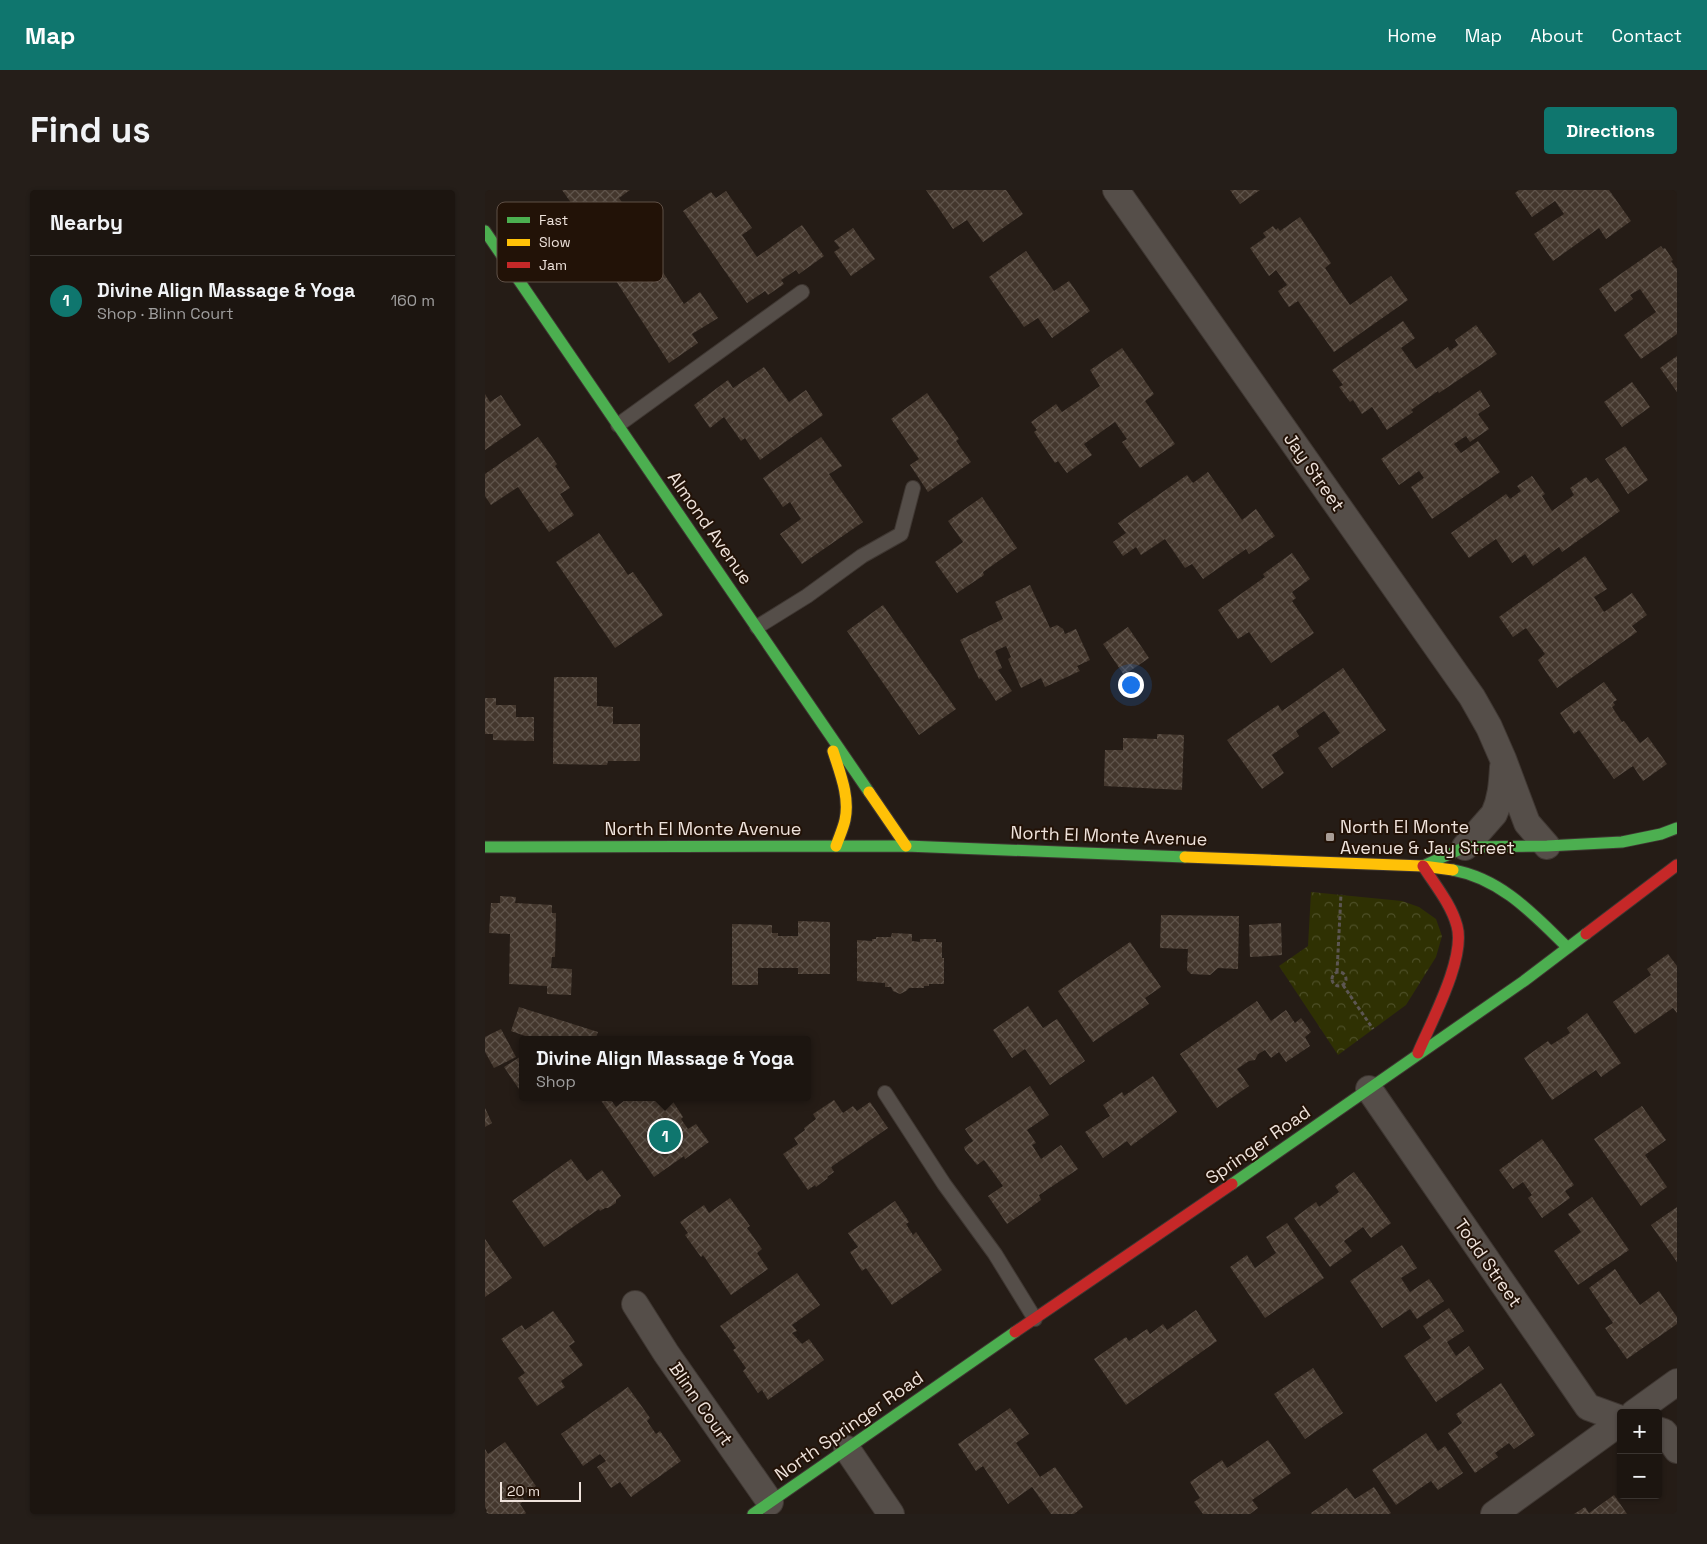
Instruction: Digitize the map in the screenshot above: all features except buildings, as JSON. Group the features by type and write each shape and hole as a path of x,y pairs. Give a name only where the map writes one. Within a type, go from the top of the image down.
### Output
{"street":[{"name":"Jay Street","path":"1116,190 1472,697 1503,759 1527,823 1547,846"},
{"name":"Almond Avenue","path":"485,231 497,249"},
{"name":"Almond Avenue","path":"520,282 906,846"},
{"path":"824,726 838,766 846,804 846,816 836,846"},
{"name":"Jay Street","path":"1465,847 1497,808 1502,790 1503,759"},
{"path":"1418,1053 1452,970 1459,939 1456,925 1449,909 1423,866 1465,847 1547,846 1623,842 1661,834 1677,828"},
{"name":"North El Monte Avenue","path":"485,847 906,846 1423,866 1455,870 1479,877 1502,889 1568,948"},
{"path":"1568,948 1677,865"},
{"name":"Springer Road","path":"965,1367 1369,1089 1568,948"},
{"name":"Todd Street","path":"1369,1089 1588,1407 1617,1418"},
{"name":"Blinn Court","path":"635,1304 761,1508"},
{"name":"North Springer Road","path":"761,1508 965,1367"},
{"path":"1640,1409 1677,1382"},
{"path":"1493,1514 1617,1423"},
{"path":"1662,1431 1677,1450"},
{"path":"847,1449 891,1514"}],"lane":[{"path":"618,425 802,292"},
{"path":"757,627 807,596 862,556 901,534 913,488"},
{"path":"885,1093 944,1184 995,1254 1035,1320"}],"path":[{"path":"1341,894 1337,972 1333,975 1333,982 1336,986 1343,986"},
{"path":"1337,972 1342,972 1347,977 1343,986"},
{"path":"1343,986 1373,1029"}],"green space":[{"path":"1311,892 1402,901 1419,907 1436,919 1442,936 1436,957 1406,1005 1338,1055 1279,966 1308,946"}],"traffic: fast":[{"path":"485,231 497,249"},
{"path":"520,282 869,792"},
{"path":"1423,866 1465,847 1547,846 1622,842 1661,834 1677,828"},
{"path":"485,847 906,846 1185,857"},
{"path":"1453,870 1487,881 1502,890 1530,911 1568,948"},
{"path":"1232,1184 1524,981 1586,934"},
{"path":"753,1514 1015,1332"}],"traffic: slow":[{"path":"833,751 846,803 845,820 836,846"},
{"path":"869,792 906,846"},
{"path":"1185,857 1423,866 1453,870"}],"traffic: jam":[{"path":"1586,934 1677,865"},
{"path":"1418,1053 1446,990 1457,955 1458,939 1457,926 1451,910 1423,866"},
{"path":"1015,1332 1232,1184"}],"place":[{"name":"North El Monte Avenue & Jay Street","path":"1330,837"},
{"name":"Divine Align Massage & Yoga","path":"665,1136"}]}
